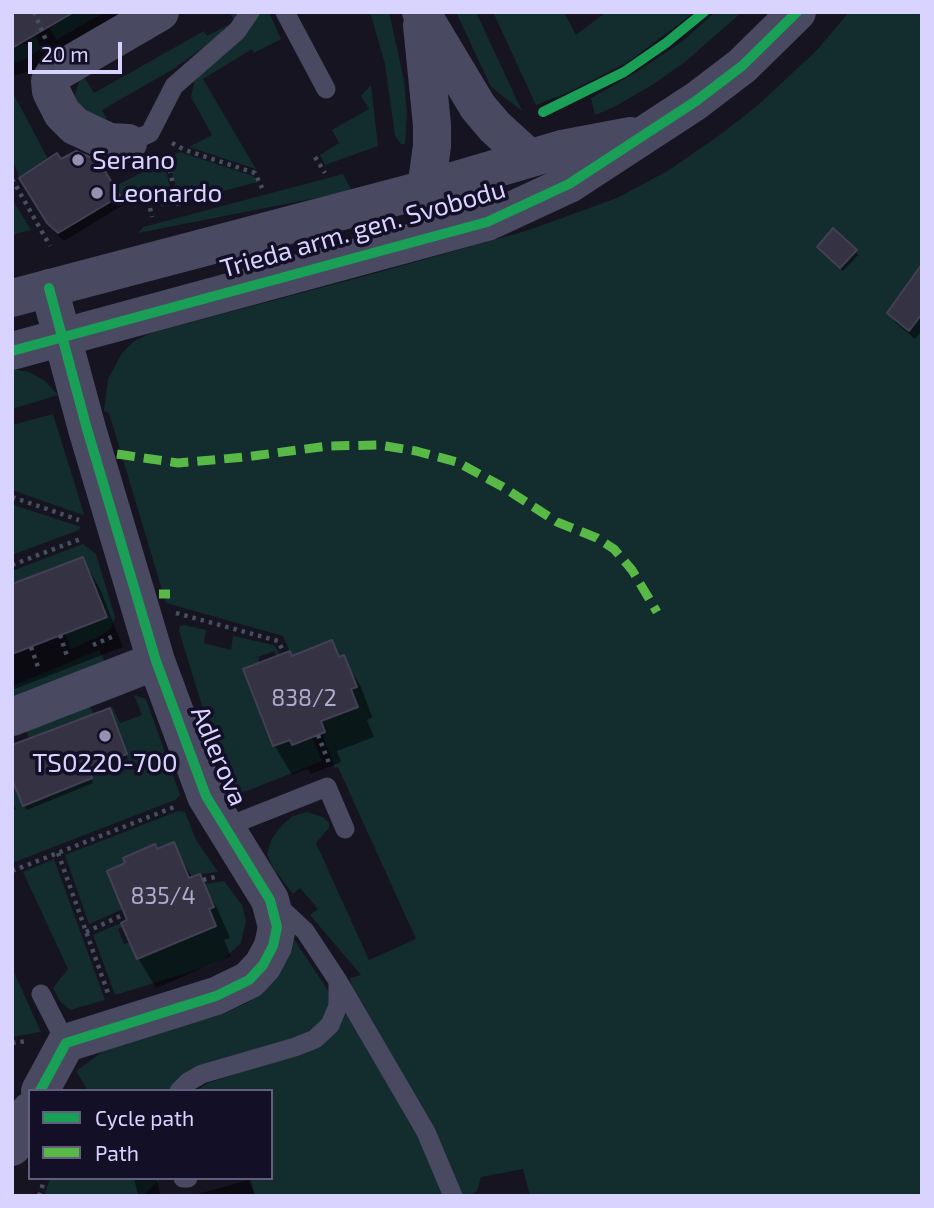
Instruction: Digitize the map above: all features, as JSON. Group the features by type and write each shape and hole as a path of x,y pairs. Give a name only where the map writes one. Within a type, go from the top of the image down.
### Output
{"street":[{"path":"147,138 108,142 75,126 62,113 51,91 50,81 55,73 160,12"},
{"path":"426,189 432,125 421,12 478,107 495,127 529,158"},
{"name":"Trieda arm. gen. Svobodu","path":"12,351 487,222 569,184 696,102 742,66 797,12"},
{"path":"279,279 316,251 334,243 447,211 464,196 471,176 478,143 478,107"},
{"path":"432,125 446,157 471,176 510,193 545,195"},
{"name":"Trieda arm. gen. Svobodu","path":"12,298 426,189 562,149 650,133"},
{"name":"Adlerova","path":"49,288 90,441 156,661 206,796 270,900 277,927 273,946 263,965 249,979 216,996 66,1043"},
{"path":"12,718 156,661"},
{"path":"41,1089 66,1043"},
{"path":"12,1147 28,1115"}],"lane":[{"path":"147,138 174,86 237,31 250,12"},
{"path":"285,12 326,89"},
{"path":"226,827 327,787 345,829"},
{"path":"270,900 305,931 338,981 426,1132 453,1196"},
{"path":"181,1089 202,1074 295,1048 315,1039 330,1025 338,1006 338,981"},
{"path":"41,993 66,1043"}],"path":[{"path":"34,12 47,41"},
{"path":"147,138 255,173 262,188"},
{"path":"147,138 166,160 180,210"},
{"path":"315,157 325,173"},
{"path":"12,179 50,246"},
{"path":"150,208 152,217"},
{"path":"12,497 81,520"},
{"path":"12,565 84,537"},
{"path":"164,610 278,641 284,653"},
{"path":"89,647 120,633"},
{"path":"60,635 67,656"},
{"path":"31,647 38,667"},
{"path":"58,659 78,651"},
{"path":"30,671 48,663"},
{"path":"317,768 329,763 318,735"},
{"path":"12,871 175,807"},
{"path":"58,853 112,1003"},
{"path":"86,932 125,914"}],"green space":[{"path":"21,12 27,12 41,49 12,64 12,47 29,43"},
{"path":"43,12 49,12 56,23 74,12 105,12 56,40"},
{"path":"230,12 242,12 236,21 219,36 175,68 102,110 113,130 96,131 82,120 73,100 82,73 94,93 204,31 207,36 234,22"},
{"path":"259,12 269,12 281,39 254,53 252,49 203,79 256,169 189,147 212,135 191,97 195,78"},
{"path":"370,12 389,12 404,80 407,115 405,144 401,144 395,136 385,64"},
{"path":"456,12 476,12 522,111 491,87"},
{"path":"493,12 564,12 576,35 606,12 695,12 628,62 569,92 536,105"},
{"path":"715,12 742,12 685,62 652,85 595,115 591,98 683,41"},
{"path":"849,12 922,12 922,1196 530,1196 523,1169 481,1177 477,1191 461,1196 354,997 350,978 361,975 310,915 318,909 300,888 293,894 273,868 267,854 272,838 293,816 307,812 323,817 329,823 329,828 316,843 369,960 416,939 338,767 335,768 322,733 325,732 321,721 358,707 351,689 356,687 344,656 339,657 332,640 292,656 283,636 166,603 109,413 104,411 108,379 122,353 134,341 151,333 529,230 617,198 669,170 757,106 817,50"},
{"path":"371,85 378,146 325,165 320,155 339,143 332,130 369,109 361,96"},
{"path":"12,91 48,159 19,177 12,157"},
{"path":"180,152 253,176 258,182 180,202 168,158"},
{"path":"163,161 175,204 161,207 160,204 171,201 168,188 122,200 114,187"},
{"path":"343,174 352,191 138,233 143,227"},
{"path":"12,199 31,230 12,235"},
{"path":"12,369 29,372 44,380 58,395 12,409"},
{"path":"53,414 83,515 12,490 12,425"},
{"path":"12,503 17,506 81,527 12,555"},
{"path":"83,544 96,554 115,617 111,628 101,636 71,649 65,633 107,617 83,557 12,584 12,571"},
{"path":"180,626 206,630 204,643 231,650 233,636 274,645 280,655 276,656 274,651 258,657 260,663 243,669 273,746 290,740 292,745 312,737 322,761 252,789 243,792 237,790 223,764 208,725 179,631"},
{"path":"99,650 105,662 12,699 12,686"},
{"path":"134,695 146,699 180,795 175,800 12,863 12,811 16,809 12,801 12,779 23,806 91,778 69,722 29,738 24,727 88,703 94,714 84,718 102,763 127,754 110,708 112,706 120,723 142,715"},
{"path":"178,811 185,812 196,840 218,872 189,878 174,842 157,849 154,844 123,857 125,863 107,871 123,909 89,924 65,855"},
{"path":"54,859 105,1000 70,1010 60,1001 53,988 68,969 23,872"},
{"path":"224,881 242,905 246,921 241,943 225,958 209,966 115,995 93,935 121,923 123,927 118,929 124,944 129,942 137,959 213,908 204,884"},
{"path":"292,936 331,995 328,1018 314,1031 171,1089 87,1089 76,1071 113,1044 218,1016 249,1002 270,984"},
{"path":"12,968 27,1001 41,1032 12,1037"},
{"path":"345,1010 414,1125 445,1196 255,1196 251,1180 273,1180 273,1089 199,1089 208,1083 291,1056"},
{"path":"49,1180 159,1180 143,1196 44,1196"}],"building":[{"path":"12,12 74,12 12,48"},
{"path":"76,151 99,161 120,196 58,233 47,223 19,178 57,153 61,159"},
{"path":"833,228 857,250 840,268 817,247"},
{"path":"922,264 922,314 909,331 887,313"},
{"path":"83,557 107,617 12,654 12,584"},
{"path":"332,640 339,657 344,655 357,687 351,689 358,707 321,721 325,732 292,745 290,740 273,746 243,669 290,651 292,656"},
{"path":"110,708 127,754 88,769 92,778 23,806 12,779 12,745"},
{"path":"174,842 189,878 200,874 214,907 209,909 216,926 137,959 121,923 127,920 107,871 125,863 123,858 155,844 157,849"}],"marked path":[{"path":"117,454 178,463 328,446 379,445 457,462 503,487 557,522 597,538 614,549 632,570 657,612"},
{"path":"159,594 170,594"}],"cycle path":[{"path":"543,112 624,72 704,12"},
{"path":"12,351 487,222 569,184 696,101 742,66 797,12"},
{"path":"41,1089 66,1043 216,996 249,980 263,965 273,946 277,927 270,900 206,796 156,661 87,429 49,288"}],"place":[{"name":"Serano","path":"78,160"},
{"name":"Leonardo","path":"97,193"},
{"name":"TS0220-700","path":"105,736"}]}
